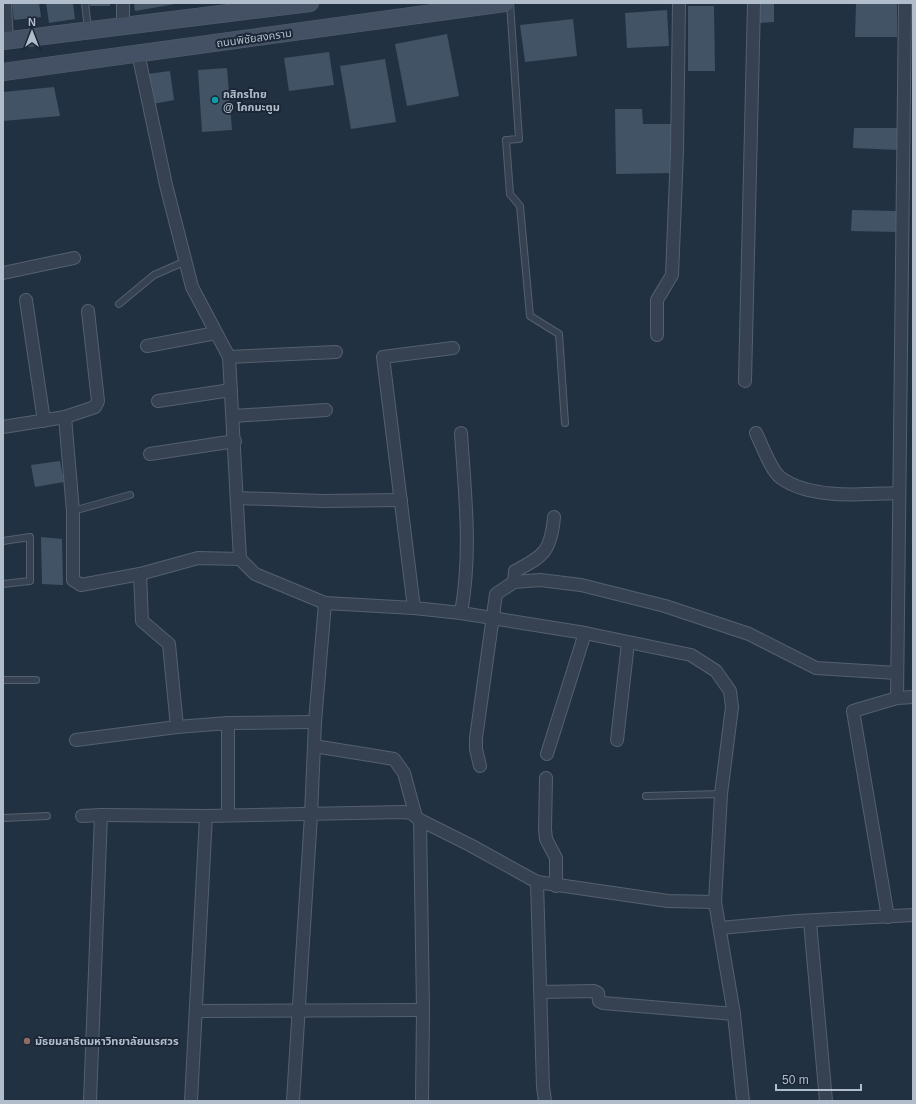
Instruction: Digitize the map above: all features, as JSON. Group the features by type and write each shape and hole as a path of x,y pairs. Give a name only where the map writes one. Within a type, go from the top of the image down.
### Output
{"main road":[{"path":"5,41 89,31 261,6 310,3"},
{"name":"ถนนพิชัยสงคราม","path":"3,72 505,3"}],"street":[{"path":"5,3 5,41"},
{"path":"124,3 124,26"},
{"path":"657,335 657,300 671,278 672,269 679,3"},
{"path":"745,381 754,3"},
{"path":"897,698 905,3"},
{"path":"138,53 166,185 192,287 229,357 234,416 240,559 255,574 325,603 414,608 461,613 585,633 691,655 716,671 730,691 732,707 721,794 715,902 734,1014 743,1101"},
{"path":"3,273 74,258"},
{"path":"26,300 44,421"},
{"path":"3,427 65,417 95,407 98,401 88,311"},
{"path":"147,346 216,333"},
{"path":"414,608 383,357 453,348"},
{"path":"229,357 336,352"},
{"path":"158,401 232,390"},
{"path":"234,416 326,410"},
{"path":"65,417 73,511 73,580 81,585 140,574 198,558 240,559"},
{"path":"461,433 468,536 468,566 461,613"},
{"path":"756,433 774,470 780,478 796,485 828,493 899,493"},
{"path":"150,454 235,442"},
{"path":"237,498 324,501 401,500"},
{"path":"514,582 515,571 541,556 552,537 554,517"},
{"path":"140,574 142,621 169,644 177,727"},
{"path":"480,766 476,749 476,738 496,594 514,582 540,580 582,585 665,606 750,634 816,668 897,673"},
{"path":"293,1101 311,815 315,722 325,603"},
{"path":"547,754 585,633"},
{"path":"617,740 628,643"},
{"path":"888,917 853,712 897,698 913,697"},
{"path":"76,740 177,727 228,723 315,722"},
{"path":"228,723 228,815"},
{"path":"314,746 394,760 404,773 418,819 423,1010 422,1101"},
{"path":"546,778 545,829 546,839 556,858 556,886"},
{"path":"82,816 311,815 403,812 412,814 418,819 470,845 537,882 556,886 668,901 715,902"},
{"path":"90,1101 101,815"},
{"path":"191,1101 206,816"},
{"path":"537,882 543,1086 545,1101"},
{"path":"720,928 797,921 810,922 913,915"},
{"path":"810,922 826,1101"},
{"path":"540,992 594,991 598,993 599,1001 603,1003 734,1014"},
{"path":"196,1011 423,1010"}],"lane":[{"path":"85,3 89,31"},
{"path":"510,3 520,139 506,140 510,194 520,206 530,316 559,334 565,423"},
{"path":"119,304 154,275 186,261"},
{"path":"73,511 130,496"},
{"path":"3,541 30,537 30,581 3,584"},
{"path":"3,680 36,680"},
{"path":"646,796 721,794"},
{"path":"3,818 47,816"}],"building":[{"path":"12,3 39,3 41,17 14,20"},
{"path":"46,3 73,3 75,19 49,23"},
{"path":"90,3 110,3 110,6 90,6"},
{"path":"134,3 175,3 175,4 135,11"},
{"path":"759,3 774,3 774,22 759,23"},
{"path":"856,3 897,3 897,37 855,37"},
{"path":"688,6 714,6 715,71 688,71"},
{"path":"667,10 669,46 627,48 625,13"},
{"path":"573,19 577,56 525,62 520,25"},
{"path":"447,34 459,96 407,106 395,44"},
{"path":"329,52 334,85 289,91 284,58"},
{"path":"385,59 396,122 351,129 340,66"},
{"name":"กสิกรไทย @ โคกมะตูม","path":"227,68 232,130 202,132 198,70"},
{"path":"170,71 174,100 153,104 147,74"},
{"path":"54,87 60,116 3,121 3,92"},
{"path":"615,109 642,109 643,124 672,124 672,173 616,174"},
{"path":"854,128 898,128 898,150 853,148"},
{"path":"852,210 896,211 896,232 851,231"},
{"path":"60,461 64,482 35,487 31,465"},
{"path":"41,537 62,539 63,585 42,584"}],"place":[{"name":"กสิกรไทย @ โคกมะตูม","path":"215,100"},
{"name":"มัธยมสาธิตมหาวิทยาลัยนเรศวร","path":"27,1041"}]}
